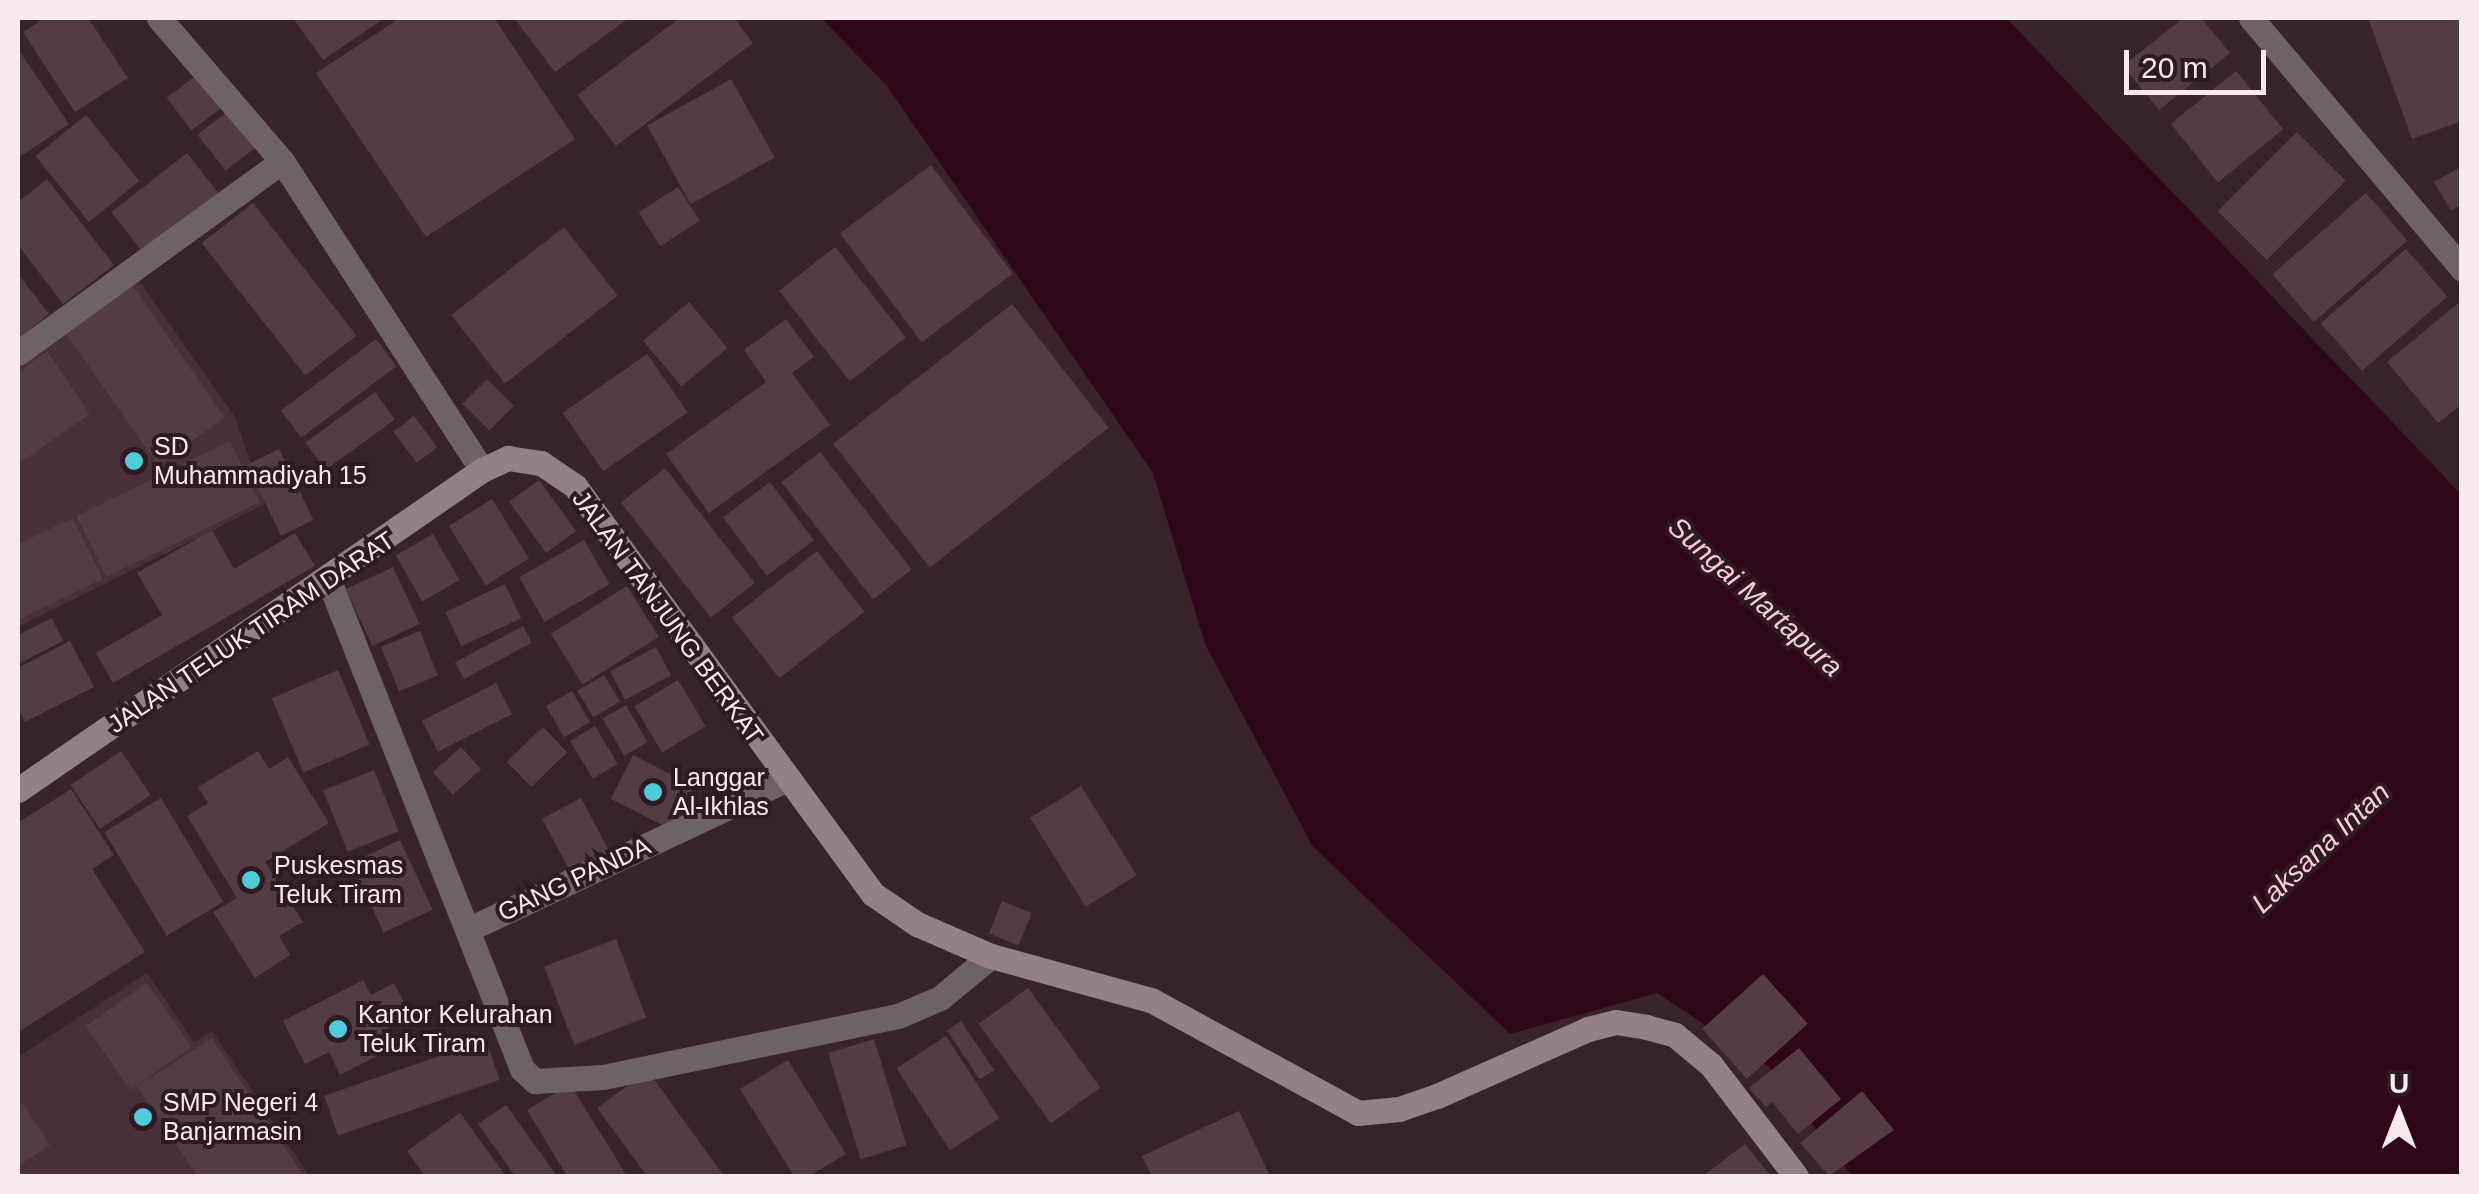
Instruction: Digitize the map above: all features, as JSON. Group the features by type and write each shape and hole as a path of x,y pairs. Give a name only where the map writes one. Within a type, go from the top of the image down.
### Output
{"street":[{"path":"159,18 282,161 482,470"},
{"path":"2251,18 2452,240 2462,269"},
{"path":"18,353 282,161"},
{"name":"JALAN TANJUNG BERKAT","path":"482,470 508,458 541,463 575,486 785,780 872,894 916,924 991,956 1152,1000 1358,1112 1399,1110 1588,1029 1616,1022 1646,1026 1674,1035 1711,1065 1796,1176"},
{"name":"JALAN TELUK TIRAM DARAT","path":"18,790 329,581 482,470"},
{"path":"329,581 471,928 522,1069 535,1080 603,1076 898,1016 940,998 991,956"},
{"name":"GANG PANDA","path":"471,928 785,780"}],"shaded area":[{"name":"SD Muhammadiyah 15","path":"135,275 235,417 265,504 18,627 18,361"},
{"name":"SMP Negeri 4 Banjarmasin","path":"147,973 194,1042 212,1031 309,1176 18,1176 18,1057"}],"water":[{"path":"821,18 2006,18 2461,494 2461,1176 1852,1176 1769,1067 1657,993 1510,1034 1313,847 1205,644 1153,473 887,86"}],"building":[{"path":"45,18 88,18 128,78 75,112 23,32"},
{"path":"293,18 385,18 323,60"},
{"path":"400,18 494,18 575,139 426,237 316,73"},
{"path":"514,18 629,18 555,72"},
{"path":"680,18 734,18 753,43 616,146 577,95"},
{"path":"2183,18 2201,18 2230,53 2159,110 2123,66"},
{"path":"2368,18 2462,18 2462,121 2412,139"},
{"path":"18,49 69,124 18,158"},
{"path":"2236,71 2283,129 2218,182 2171,124"},
{"path":"197,75 222,108 191,131 167,98"},
{"path":"731,79 775,158 691,204 647,126"},
{"path":"229,110 257,146 226,171 197,135"},
{"path":"86,115 139,181 89,222 35,156"},
{"path":"2297,132 2346,181 2267,260 2218,211"},
{"path":"187,153 224,200 148,259 111,212"},
{"path":"931,165 1013,274 922,342 840,234"},
{"path":"2462,166 2462,204 2451,211 2434,182"},
{"path":"47,179 114,265 63,304 18,245 18,202"},
{"path":"678,187 700,221 660,246 639,213"},
{"path":"2366,193 2407,241 2314,322 2272,274"},
{"path":"253,203 356,335 305,375 202,243"},
{"path":"564,227 618,296 505,384 451,315"},
{"path":"835,247 906,338 850,381 779,291"},
{"path":"2406,249 2447,297 2362,371 2321,323"},
{"path":"18,274 49,314 18,339"},
{"path":"132,285 225,418 158,465 65,332"},
{"path":"2462,300 2462,404 2438,423 2387,362"},
{"path":"689,302 728,348 682,387 643,341"},
{"path":"1012,304 1109,428 930,567 833,444"},
{"path":"786,319 814,357 792,373 830,425 709,513 666,454 766,382 744,350"},
{"path":"376,339 396,366 301,438 281,411"},
{"path":"47,351 90,414 18,464 18,372"},
{"path":"647,354 688,412 603,471 563,413"},
{"path":"487,379 514,406 489,431 462,404"},
{"path":"375,392 395,420 325,470 305,443"},
{"path":"414,416 437,447 417,463 393,432"},
{"path":"230,441 260,502 106,577 76,516"},
{"path":"279,449 314,520 281,536 247,465"},
{"path":"820,452 912,569 873,600 781,482"},
{"path":"665,468 755,583 711,618 621,502"},
{"path":"539,480 576,531 546,553 509,502"},
{"path":"770,482 814,540 767,576 723,518"},
{"path":"492,499 529,558 486,585 449,526"},
{"path":"73,518 103,579 18,620 18,544"},
{"path":"212,530 234,569 295,533 315,566 113,683 96,653 162,615 137,573"},
{"path":"433,534 460,580 422,601 396,556"},
{"path":"584,540 610,584 545,622 519,578"},
{"path":"817,551 864,612 779,678 732,617"},
{"path":"393,567 420,624 372,646 346,589"},
{"path":"505,584 521,618 461,646 445,612"},
{"path":"627,586 659,637 582,685 551,634"},
{"path":"52,618 63,641 18,664 18,635"},
{"path":"523,626 532,643 464,679 455,662"},
{"path":"420,631 438,676 399,691 381,647"},
{"path":"70,641 94,687 25,722 18,707 18,668"},
{"path":"656,647 671,675 625,700 610,671"},
{"path":"338,670 370,745 303,773 272,698"},
{"path":"604,675 620,702 593,718 577,691"},
{"path":"678,680 706,726 662,753 634,706"},
{"path":"496,683 512,714 438,752 422,721"},
{"path":"572,691 590,722 564,737 546,706"},
{"path":"626,705 648,742 624,756 603,718"},
{"path":"595,726 618,764 593,779 570,741"},
{"path":"543,727 567,752 531,787 507,762"},
{"path":"461,747 481,769 453,795 433,772"},
{"path":"121,751 151,795 100,829 70,785"},
{"name":"Puskesmas Teluk Tiram","path":"258,751 269,769 288,757 329,823 265,862 303,922 279,936 290,955 255,978 213,912 237,898 187,816 208,803 198,787"},
{"name":"Langgar Al-Ikhlas","path":"633,755 694,786 672,830 611,799"},
{"path":"374,770 399,831 348,852 323,791"},
{"path":"1081,786 1137,875 1086,907 1030,818"},
{"path":"71,789 114,855 92,869 145,952 18,1032 18,823"},
{"path":"161,798 223,902 167,936 104,832"},
{"path":"581,798 611,855 572,875 542,819"},
{"path":"400,840 433,910 384,933 351,863"},
{"path":"1002,901 1032,913 1019,945 989,933"},
{"path":"616,939 646,1017 574,1045 544,967"},
{"path":"1763,974 1808,1024 1747,1079 1702,1029"},
{"name":"Kantor Kelurahan Teluk Tiram","path":"363,980 371,995 394,983 410,1014 387,1025 397,1046 340,1075 329,1052 305,1064 283,1021"},
{"path":"147,983 192,1047 130,1090 86,1026"},
{"path":"1028,988 1100,1088 1051,1123 979,1024"},
{"path":"961,1021 994,1070 980,1079 947,1031"},
{"path":"946,1036 999,1118 950,1150 897,1068"},
{"path":"212,1038 304,1176 197,1176 137,1086"},
{"path":"874,1039 906,1145 861,1159 828,1053"},
{"path":"486,1040 500,1080 338,1135 324,1096"},
{"path":"1799,1048 1841,1099 1798,1134 1772,1102 1766,1107 1749,1088"},
{"path":"788,1060 846,1154 809,1176 794,1176 740,1089"},
{"path":"648,1071 724,1176 647,1176 597,1108"},
{"path":"570,1084 627,1176 567,1176 527,1110"},
{"path":"1862,1091 1894,1130 1829,1176 1800,1143"},
{"path":"22,1103 50,1145 18,1166 18,1106"},
{"path":"506,1105 557,1176 515,1176 478,1124"},
{"path":"1239,1111 1270,1176 1152,1176 1142,1156"},
{"path":"460,1113 506,1176 425,1176 407,1151"},
{"path":"1745,1144 1771,1176 1703,1176"}],"place":[{"name":"SD Muhammadiyah 15","path":"134,461"},
{"name":"Langgar Al-Ikhlas","path":"653,792"},
{"name":"Puskesmas Teluk Tiram","path":"251,880"},
{"name":"Kantor Kelurahan Teluk Tiram","path":"338,1029"},
{"name":"SMP Negeri 4 Banjarmasin","path":"143,1117"}],"water label":[{"name":"Sungai Martapura","path":"1755,597"},
{"name":"Laksana Intan","path":"2321,848"}]}
